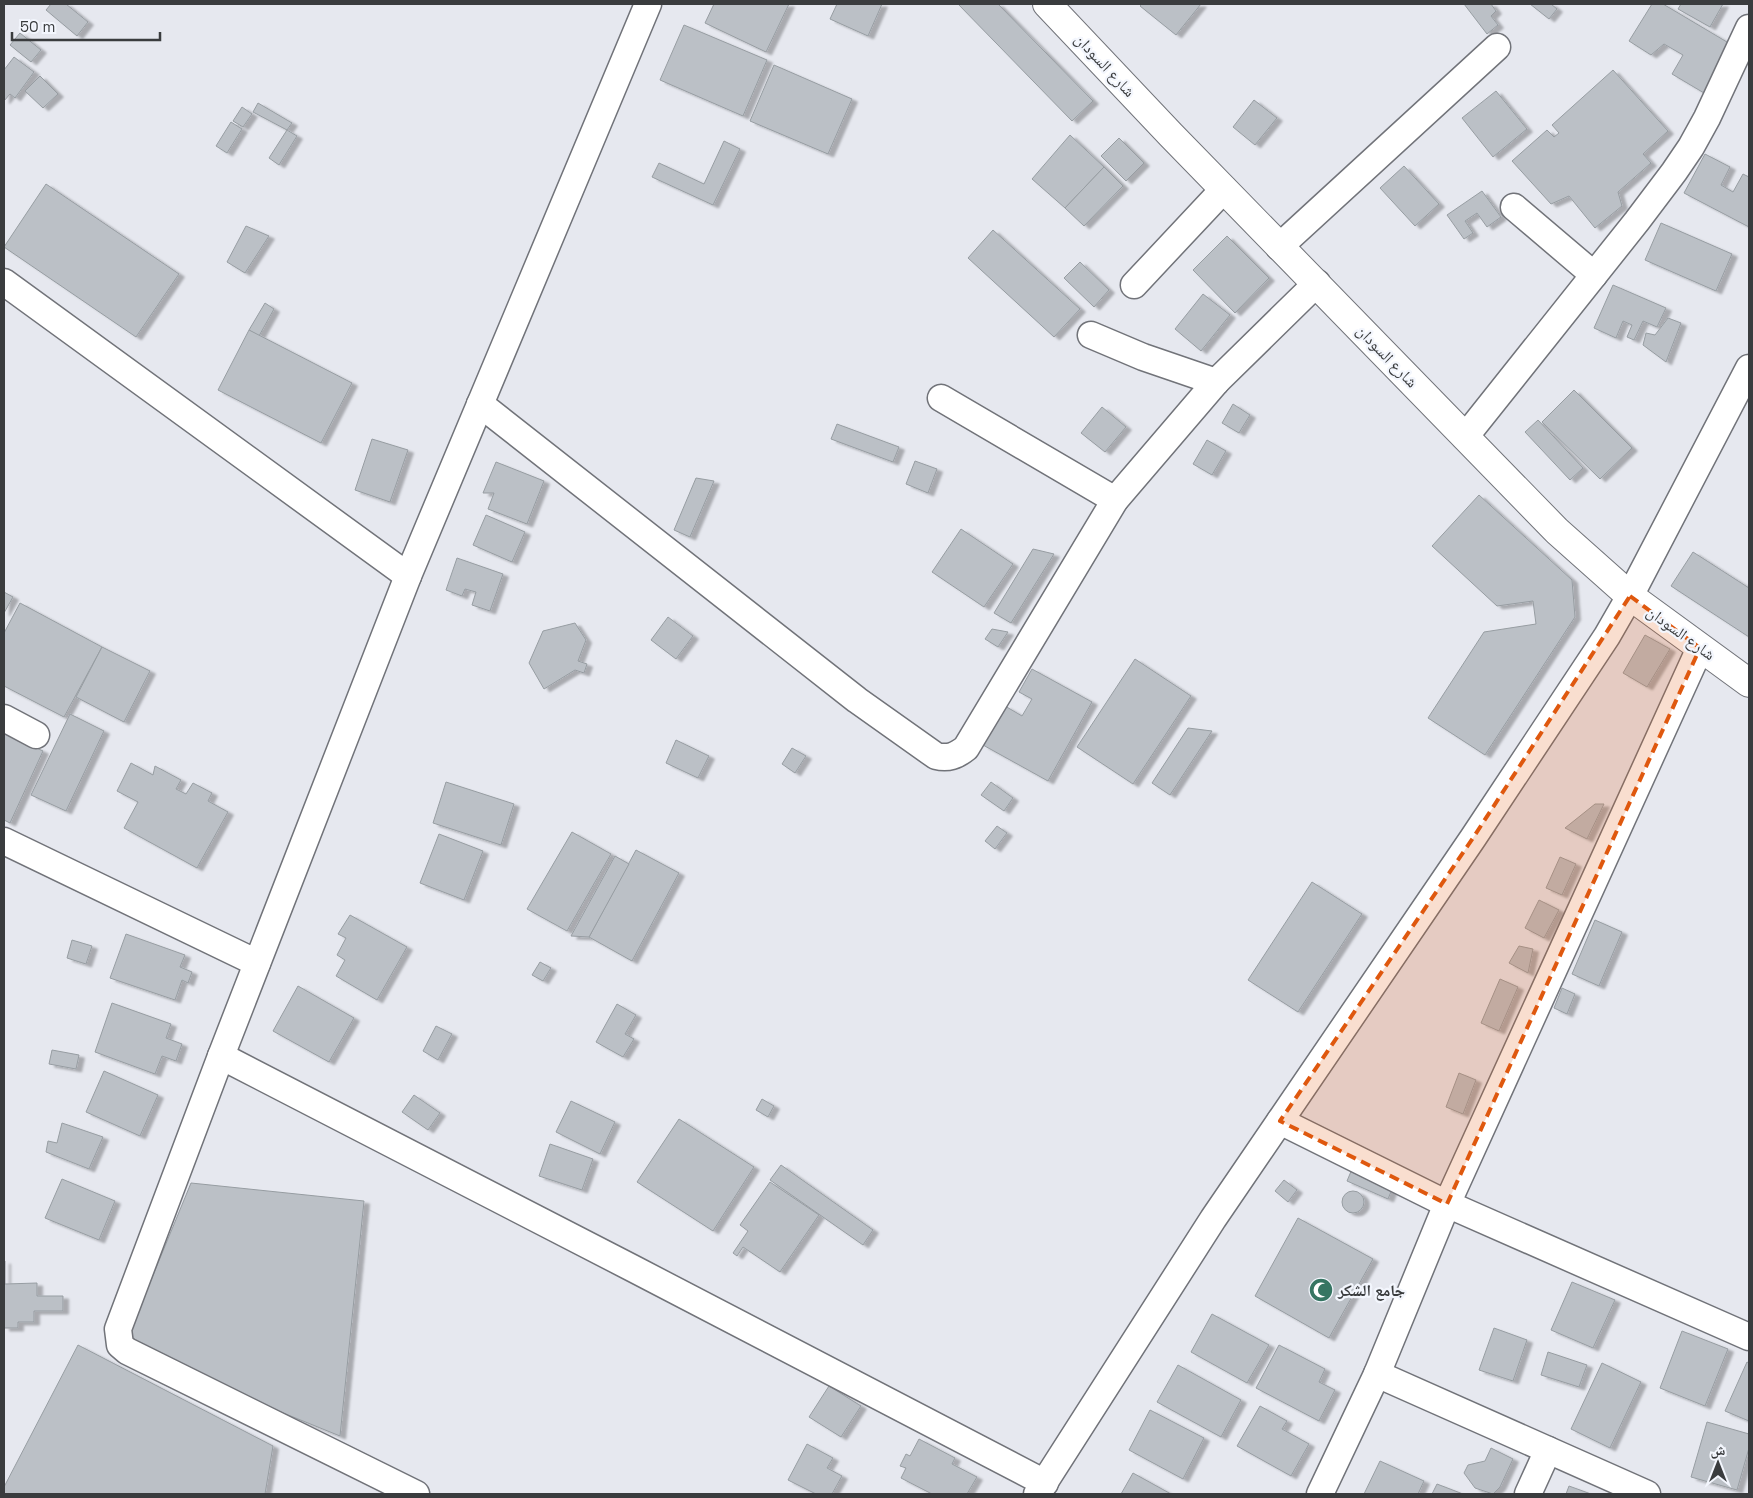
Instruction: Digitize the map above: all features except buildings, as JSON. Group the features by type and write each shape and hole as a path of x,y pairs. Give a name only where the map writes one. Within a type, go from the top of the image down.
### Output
{"main road":[{"name":"شارع السودان","path":"1047,4 1279,247 1317,283 1557,531 1630,596 1749,683"}],"street":[{"path":"416,1494 127,1351 120,1345 118,1329 220,1056 408,576 648,4"},
{"path":"1465,437 1594,276 1691,147 1749,28"},
{"path":"1279,247 1497,47"},
{"path":"1134,285 1224,189"},
{"path":"1514,207 1594,276"},
{"path":"4,282 408,576"},
{"path":"480,404 857,700 936,756 943,758 952,757 966,748 1115,500 1216,382 1317,283"},
{"path":"1091,335 1216,382"},
{"path":"220,1056 634,1269 1041,1489 1213,1219 1473,838 1607,636 1630,596 1749,368"},
{"path":"941,398 1115,500"},
{"path":"1320,1494 1377,1374 1447,1204 1700,648"},
{"path":"4,718 36,735"},
{"path":"4,840 257,963"},
{"path":"1280,1121 1447,1204 1749,1337"},
{"path":"1377,1374 1647,1494"},
{"path":"1528,1494 1548,1450"}],"highlighted area":[{"path":"1630,596 1700,648 1447,1204 1280,1121 1473,838"}],"place":[{"name":"جامع الشكر","path":"1321,1290"}]}
